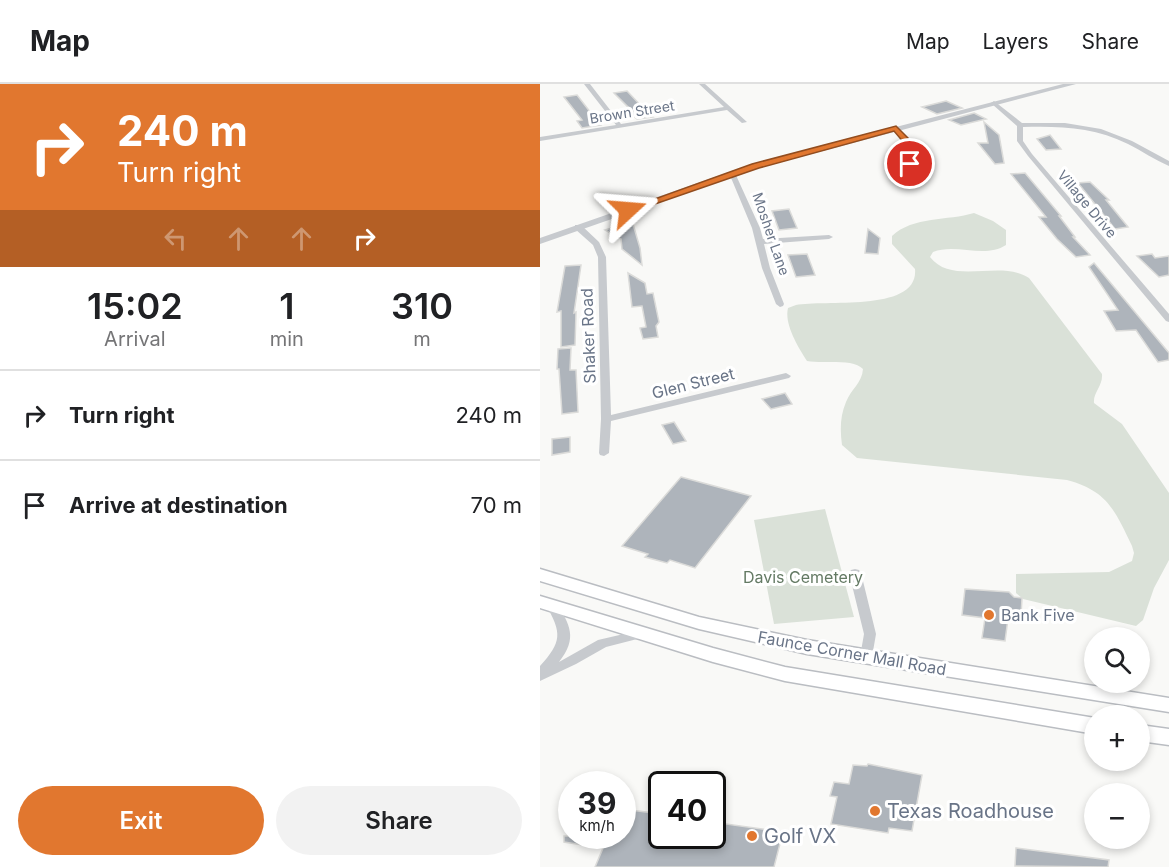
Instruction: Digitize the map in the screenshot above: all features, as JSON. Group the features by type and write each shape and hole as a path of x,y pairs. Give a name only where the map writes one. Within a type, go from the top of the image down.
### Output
{"main road":[{"name":"Faunce Corner Mall Road","path":"540,575 699,623 866,657 1169,705"},
{"name":"Faunce Corner Mall Road","path":"546,603 785,674 1084,724"},
{"path":"1150,734 1169,737"}],"street":[{"path":"587,84 620,126"},
{"path":"702,84 744,122"},
{"path":"540,241 732,173 896,128 1072,84"},
{"path":"994,103 1020,125 1071,124 1102,129 1128,139 1169,164"},
{"name":"Brown Street","path":"540,139 728,108"},
{"name":"Village Drive","path":"1020,125 1020,141 1030,155 1169,319"},
{"path":"896,128 909,144 910,164"},
{"name":"Mosher Lane","path":"732,173 760,242 766,267 780,304"},
{"name":"Shaker Road","path":"578,227 596,244 602,257 606,419 604,453"},
{"path":"760,242 829,237"},
{"name":"Glen Street","path":"606,419 786,376"},
{"path":"855,573 869,625 870,643 866,657"},
{"path":"540,675 561,651 566,637 566,627 546,603"},
{"path":"540,675 572,661 602,643 642,633"}],"green space":[{"path":"974,213 993,221 1006,230 1006,245 989,251 942,250 933,252 930,257 939,265 951,270 1005,271 1029,278 1102,374 1094,403 1122,424 1169,493 1169,560 1154,588 1143,620 1136,626 1023,599 1016,593 1016,574 1109,572 1132,561 1134,553 1132,546 1115,513 1101,496 1067,480 857,458 842,445 841,423 846,402 861,378 863,369 845,362 807,361 793,335 788,321 788,308 796,305 847,303 886,298 902,292 912,283 915,269 892,244 892,236 900,230 920,222"},
{"name":"Davis Cemetery","path":"825,509 854,617 774,624 754,520"}],"building":[{"path":"627,91 653,117 637,119 630,113 633,112 614,93"},
{"path":"577,95 601,125 582,128 577,121 582,120 564,97"},
{"path":"946,101 962,108 937,114 922,107"},
{"path":"974,113 986,119 961,125 949,120"},
{"path":"984,122 999,135 1004,163 995,164 978,143 988,143"},
{"path":"1050,135 1061,149 1046,150 1037,139"},
{"path":"1025,173 1061,216 1059,216 1075,237 1073,237 1090,255 1076,257 1039,217 1046,217 1011,174"},
{"path":"1090,182 1109,200 1106,200 1128,227 1115,229 1078,183"},
{"path":"789,209 797,228 779,230 772,211"},
{"path":"624,224 633,224 642,265 622,249 621,239 605,230"},
{"path":"868,229 880,238 878,254 865,253"},
{"path":"807,254 815,275 796,277 788,255"},
{"path":"1152,254 1155,258 1169,256 1169,275 1159,277 1137,256"},
{"path":"1094,263 1169,353 1169,360 1158,362 1136,330 1116,331 1104,311 1118,310 1089,267"},
{"path":"581,265 574,313 576,312 575,345 561,347 561,311 557,312 565,266"},
{"path":"628,273 645,283 647,294 653,293 659,322 656,326 658,337 643,339 640,328 646,327 642,306 632,307"},
{"path":"571,348 570,370 576,370 578,412 562,414 559,369 557,369 558,349"},
{"path":"785,393 792,404 771,409 762,399"},
{"path":"674,422 686,441 673,444 662,425"},
{"path":"570,437 570,452 552,455 552,439"},
{"path":"681,477 751,496 695,568 670,560 667,563 645,557 648,554 622,546"},
{"name":"Bank Five","path":"965,589 1009,592 1014,597 1022,598 1021,616 1012,615 1012,620 1008,619 1005,641 982,638 985,618 962,615"},
{"name":"Texas Roadhouse","path":"868,764 922,775 912,831 889,828 888,833 831,824 837,797 830,796 834,782 849,784 853,765 867,766"},
{"path":"636,811 648,812 648,849 726,849 726,824 783,832 774,867 595,867 603,849 636,849"},
{"path":"1016,848 1109,860 1108,867 1015,866"}],"place":[{"name":"Bank Five","path":"989,615"},
{"name":"Texas Roadhouse","path":"875,811"},
{"name":"Golf VX","path":"752,836"}],"route":[{"path":"628,210 755,166 896,128 909,144 910,164"}]}
